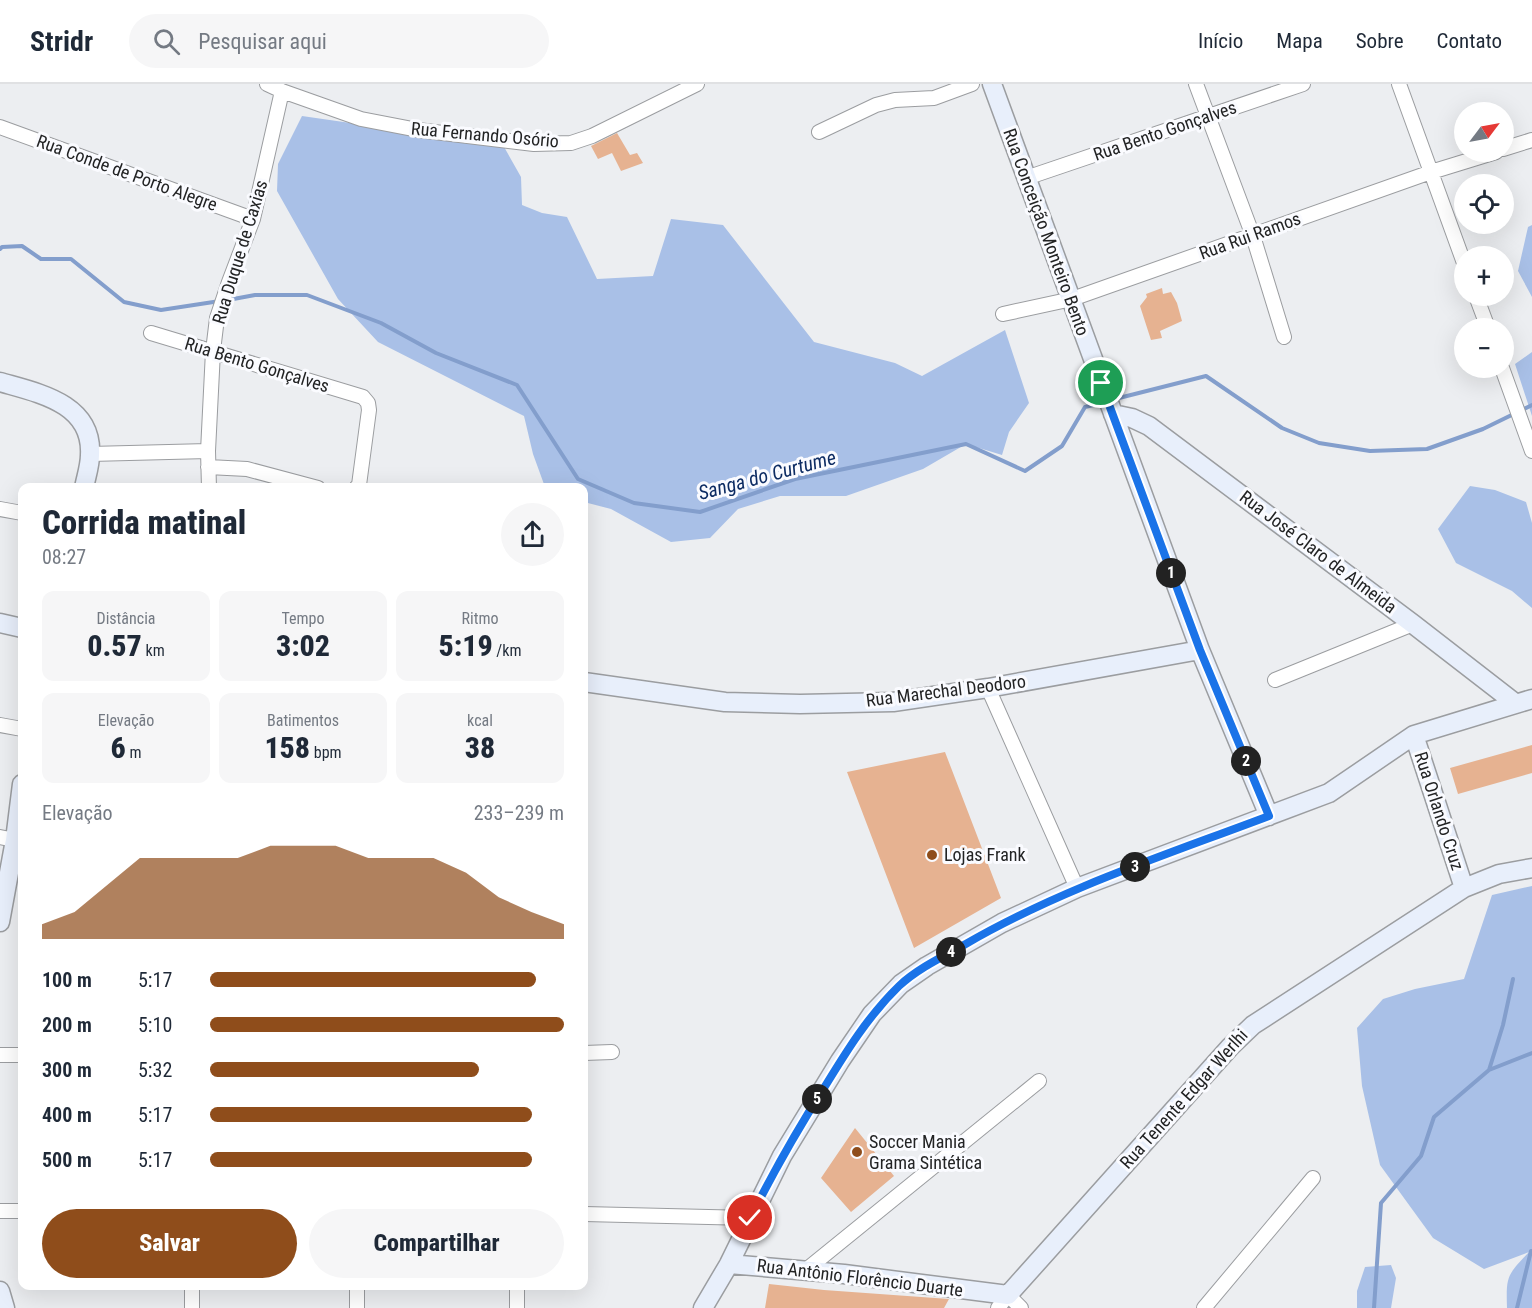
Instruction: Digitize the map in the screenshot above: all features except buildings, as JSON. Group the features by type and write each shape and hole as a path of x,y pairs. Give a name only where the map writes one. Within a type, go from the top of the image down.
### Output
{"street":[{"name":"Rua Fernando Osório","path":"268,84 361,119 418,130 534,144 571,143 592,136 697,84"},
{"path":"819,132 876,105 895,100 934,98 972,84"},
{"name":"Rua Conceição Monteiro Bento","path":"992,84 1200,650 1269,816"},
{"path":"1196,84 1253,236 1284,337"},
{"name":"Rua Bento Gonçalves","path":"1026,178 1303,84"},
{"path":"1399,84 1458,246"},
{"name":"Rua Duque de Caxias","path":"209,483 208,451 217,318 253,219 282,91"},
{"name":"Rua Conde de Porto Alegre","path":"0,127 253,219"},
{"path":"1514,146 1532,140"},
{"name":"Rua Rui Ramos","path":"1003,314 1072,300 1464,162"},
{"name":"Rua Bento Gonçalves","path":"151,333 363,398 368,402 369,410 359,483"},
{"path":"1506,378 1532,451"},
{"path":"0,382 46,396 69,408 83,422 90,454 85,483"},
{"name":"Rua José Claro de Almeida","path":"1112,411 1149,426 1413,624 1523,701"},
{"path":"90,454 208,451"},
{"path":"208,467 247,469 299,483"},
{"path":"0,509 18,512"},
{"path":"0,624 18,627"},
{"path":"1275,680 1413,624"},
{"name":"Rua Marechal Deodoro","path":"588,683 725,702 800,704 893,702 988,688 1200,650"},
{"path":"988,688 1077,888"},
{"path":"703,1308 729,1264 782,1156 840,1061 872,1014 901,984 927,966 1002,923 1077,888 1329,793 1414,735 1523,701"},
{"path":"0,725 18,728"},
{"name":"Rua Orlando Cruz","path":"1414,735 1464,888"},
{"path":"0,922 7,838 18,798"},
{"name":"Rua Tenente Edgar Werlhi","path":"1003,1302 1253,1024 1464,888 1499,874 1532,868"},
{"path":"588,1053 612,1052"},
{"path":"0,1055 18,1055"},
{"path":"806,1270 1039,1081"},
{"path":"1204,1308 1313,1178"},
{"path":"0,1211 18,1211"},
{"path":"588,1214 750,1218"},
{"name":"Rua Antônio Florêncio Duarte","path":"729,1264 806,1270 1003,1302"},
{"path":"192,1290 192,1308"},
{"path":"357,1290 357,1308"},
{"path":"517,1290 517,1308"},
{"path":"0,1291 5,1308"},
{"path":"1003,1302 1022,1308"}],"shaded area":[{"path":"302,116 503,145 521,177 522,205 542,213 567,217 597,279 653,276 671,219 723,225 814,342 895,363 922,376 1005,330 1029,403 1009,432 1002,455 966,444 923,469 846,496 780,496 738,509 710,538 671,542 611,509 588,503 588,483 544,483 533,454 524,416 378,342 338,299 277,191 278,164"},
{"path":"1532,225 1532,297 1518,271 1528,227"},
{"path":"1532,352 1532,416 1515,364"},
{"path":"1470,486 1495,490 1526,502 1532,523 1532,608 1512,591 1456,563 1438,529"},
{"path":"1532,886 1532,1308 1507,1308 1509,1277 1529,1252 1484,1269 1433,1238 1380,1165 1362,1086 1357,1028 1383,999 1415,989 1464,979 1492,895"},
{"path":"1391,1265 1396,1278 1391,1308 1357,1308 1357,1291 1365,1267"}],"waterway":[{"name":"Sanga do Curtume","path":"0,249 22,246 41,259 71,259 124,302 161,310 220,301"},
{"name":"Sanga do Curtume","path":"228,300 255,295 307,295 381,323 436,353 517,385 578,479 587,483"},
{"name":"Sanga do Curtume","path":"1115,399 1206,376 1282,428 1319,443 1370,451 1427,449 1483,429 1532,405"},
{"name":"Sanga do Curtume","path":"588,483 634,503 700,512 795,479 966,444 1025,471 1062,446 1085,407 1102,403"},
{"path":"1489,1070 1503,1025 1513,979"},
{"path":"1374,1308 1381,1203 1421,1156 1434,1117 1489,1070 1532,1053"},
{"path":"1517,1308 1531,1251"}],"place":[{"name":"Lojas Frank","path":"932,855"},
{"name":"Soccer Mania Grama Sintética","path":"857,1152"}],"route":[{"path":"750,1218 782,1156 840,1061 872,1014 901,984 927,966 1002,923 1077,888 1269,816 1200,650 1101,383"}]}
